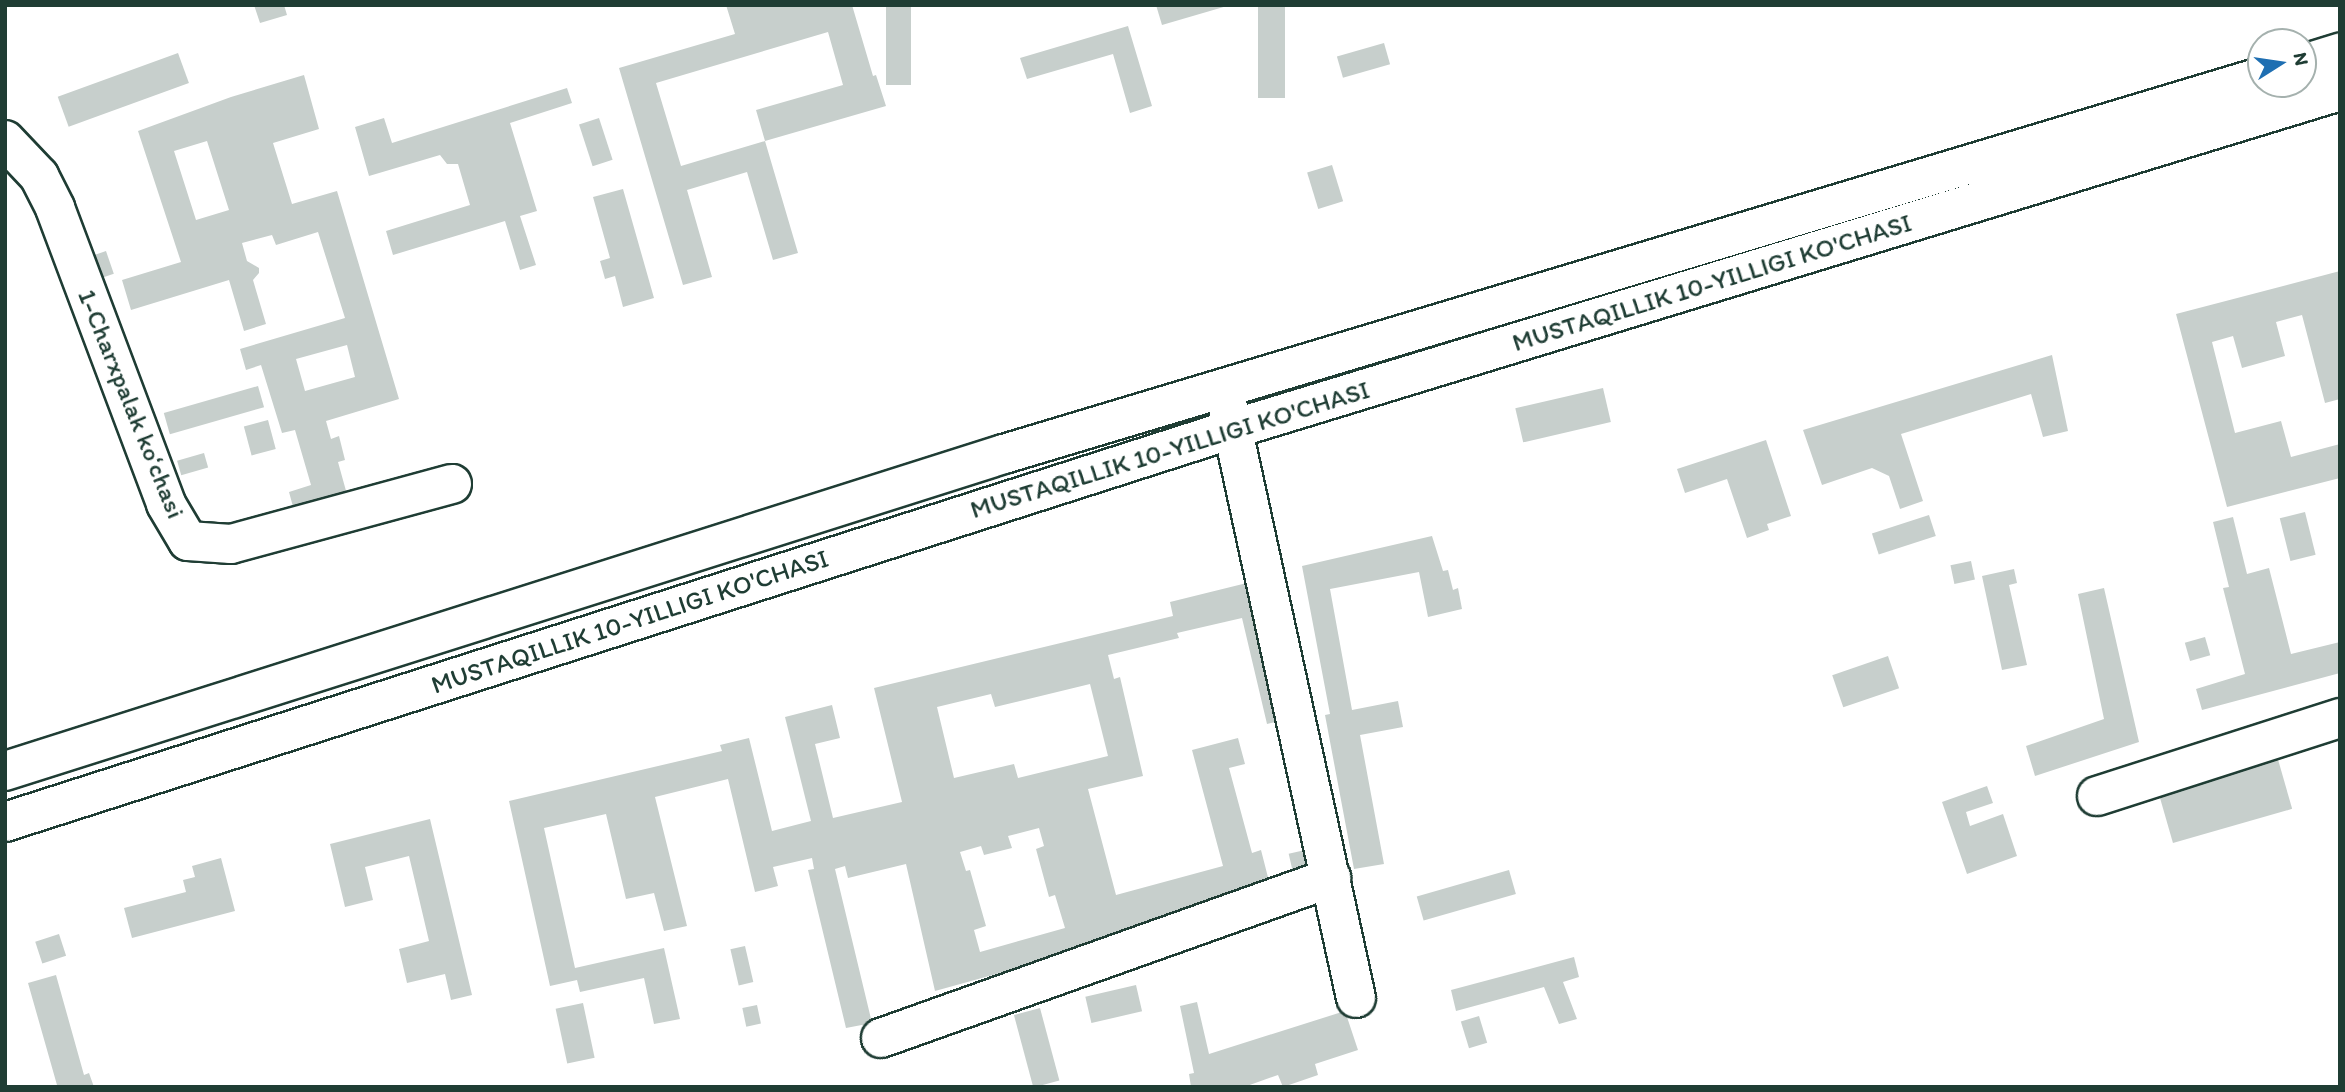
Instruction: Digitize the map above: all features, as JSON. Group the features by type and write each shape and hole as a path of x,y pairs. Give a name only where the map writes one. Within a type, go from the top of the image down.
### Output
{"main road":[{"path":"2317,60 2340,53"},
{"name":"MUSTAQILLIK 10-YILLIGI KO'CHASI","path":"5,771 1004,454 2247,81"},
{"name":"MUSTAQILLIK 10-YILLIGI KO'CHASI","path":"5,822 1233,429 2340,91"},
{"name":"1-Charxpalak koʻchasi","path":"5,140 39,176 55,208 166,504 188,541 231,544 452,484"},
{"path":"1224,389 1356,998"},
{"path":"2097,796 2340,718"},
{"path":"881,1038 1331,878"}],"building":[{"path":"254,5 284,5 287,15 260,23"},
{"path":"726,5 852,5 873,76 876,75 886,106 765,141 798,253 773,260 747,172 687,190 712,277 683,285 619,68 735,34","holes":["828,32 843,85 756,110 765,141 681,166 656,83"]},
{"path":"886,5 911,5 911,85 886,85"},
{"path":"1156,5 1227,5 1227,6 1162,25"},
{"path":"1258,5 1285,5 1285,98 1258,98"},
{"path":"1128,26 1152,106 1130,113 1113,54 1027,79 1020,58"},
{"path":"1384,43 1390,64 1343,78 1337,57"},
{"path":"178,53 189,83 69,127 58,97"},
{"path":"304,75 319,129 273,143 292,204 337,191 399,399 326,421 331,439 339,436 345,460 338,462 348,498 295,514 289,492 311,485 295,430 282,433 261,365 246,370 240,349 345,318 318,232 276,245 272,235 242,243 247,261 259,268 259,273 253,280 266,324 244,331 229,280 131,310 122,280 181,262 138,131 231,97","holes":["207,141 229,210 196,220 174,151","347,345 355,377 305,391 296,359"]},
{"path":"567,88 572,103 510,123 537,211 520,216 536,265 520,270 505,221 393,255 386,231 470,205 458,164 447,164 440,155 369,176 355,127 384,118 392,143"},
{"path":"599,118 613,160 593,166 579,124"},
{"path":"1332,165 1343,201 1318,209 1307,173"},
{"path":"623,189 654,298 623,307 615,276 605,279 600,261 610,258 593,197"},
{"path":"106,251 114,274 94,281 86,258"},
{"path":"2340,271 2340,399 2325,403 2302,315 2276,322 2285,356 2242,368 2233,336 2212,342 2235,433 2281,421 2291,457 2340,444 2340,478 2227,507 2176,314"},
{"path":"2052,355 2068,431 2043,437 2031,394 1901,434 1923,501 1900,509 1889,476 1872,468 1822,485 1803,430"},
{"path":"258,386 264,407 170,434 164,413"},
{"path":"1603,388 1611,422 1523,442 1515,408"},
{"path":"268,420 276,449 252,455 244,426"},
{"path":"1766,440 1791,516 1767,524 1769,530 1747,538 1727,479 1685,493 1677,469"},
{"path":"204,453 208,467 181,475 177,461"},
{"path":"2305,512 2316,555 2290,561 2280,518"},
{"path":"1929,515 1936,536 1879,554 1872,534"},
{"path":"2233,517 2247,574 2269,568 2291,654 2340,642 2340,673 2202,710 2196,689 2245,674 2223,588 2229,587 2213,522"},
{"path":"1432,536 1443,571 1448,570 1453,590 1458,588 1462,609 1428,617 1419,572 1330,589 1352,710 1398,701 1403,727 1360,735 1384,864 1354,869 1325,715 1330,714 1302,566"},
{"path":"1971,561 1975,580 1954,584 1950,565"},
{"path":"2014,569 2017,583 2009,585 2027,665 2002,670 1982,576"},
{"path":"1263,579 1296,717 1267,724 1242,618 1177,633 1179,638 1108,655 1114,679 1120,677 1143,776 1088,789 1116,895 1223,866 1192,750 1238,738 1245,764 1229,768 1252,853 1261,850 1273,897 935,991 906,864 848,878 845,866 835,869 872,1023 846,1028 808,870 814,869 812,858 773,867 778,886 755,892 728,779 655,797 687,926 664,931 654,893 626,899 606,814 544,828 575,968 664,948 680,1019 654,1024 644,978 580,992 577,980 550,986 509,801 722,751 720,745 749,738 772,831 811,821 785,717 832,705 840,738 815,744 833,818 902,802 874,688 1173,616 1170,602","holes":["1090,684 1108,756 1018,778 1014,764 954,778 937,707 991,694 995,707","1039,828 1044,846 1036,849 1049,897 1055,895 1065,928 980,952 974,930 986,926 970,870 966,871 960,852 981,846 984,855 1012,848 1008,836"]},
{"path":"2104,588 2139,742 2035,776 2026,746 2104,719 2078,594"},
{"path":"2205,637 2210,655 2190,661 2185,643"},
{"path":"1888,656 1899,688 1843,707 1832,675"},
{"path":"2277,756 2292,809 2173,843 2158,790"},
{"path":"1987,786 1993,803 1966,812 1970,826 2003,814 2017,856 1967,874 1942,802"},
{"path":"430,819 472,995 451,1000 445,974 407,983 399,949 429,941 409,856 365,867 373,900 345,907 330,844"},
{"path":"1314,848 1319,870 1294,876 1289,854"},
{"path":"221,858 235,911 132,938 124,908 186,892 183,880 195,877 192,866"},
{"path":"1509,870 1516,894 1424,920 1417,896"},
{"path":"59,934 66,956 42,964 35,942"},
{"path":"745,946 753,982 739,985 730,949"},
{"path":"1574,957 1579,977 1563,982 1577,1019 1559,1024 1544,987 1456,1011 1451,990"},
{"path":"56,975 84,1075 89,1073 94,1087 52,1087 57,1085 28,983"},
{"path":"1136,985 1142,1011 1091,1023 1085,997"},
{"path":"1197,1002 1209,1054 1345,1011 1358,1050 1315,1064 1318,1075 1283,1087 1278,1075 1244,1087 1191,1087 1189,1074 1194,1073 1180,1006"},
{"path":"583,1003 595,1058 567,1064 556,1009"},
{"path":"757,1005 761,1024 746,1027 742,1008"},
{"path":"1040,1008 1059,1080 1033,1087 1014,1015"},
{"path":"1479,1016 1487,1043 1469,1048 1461,1022"}]}
